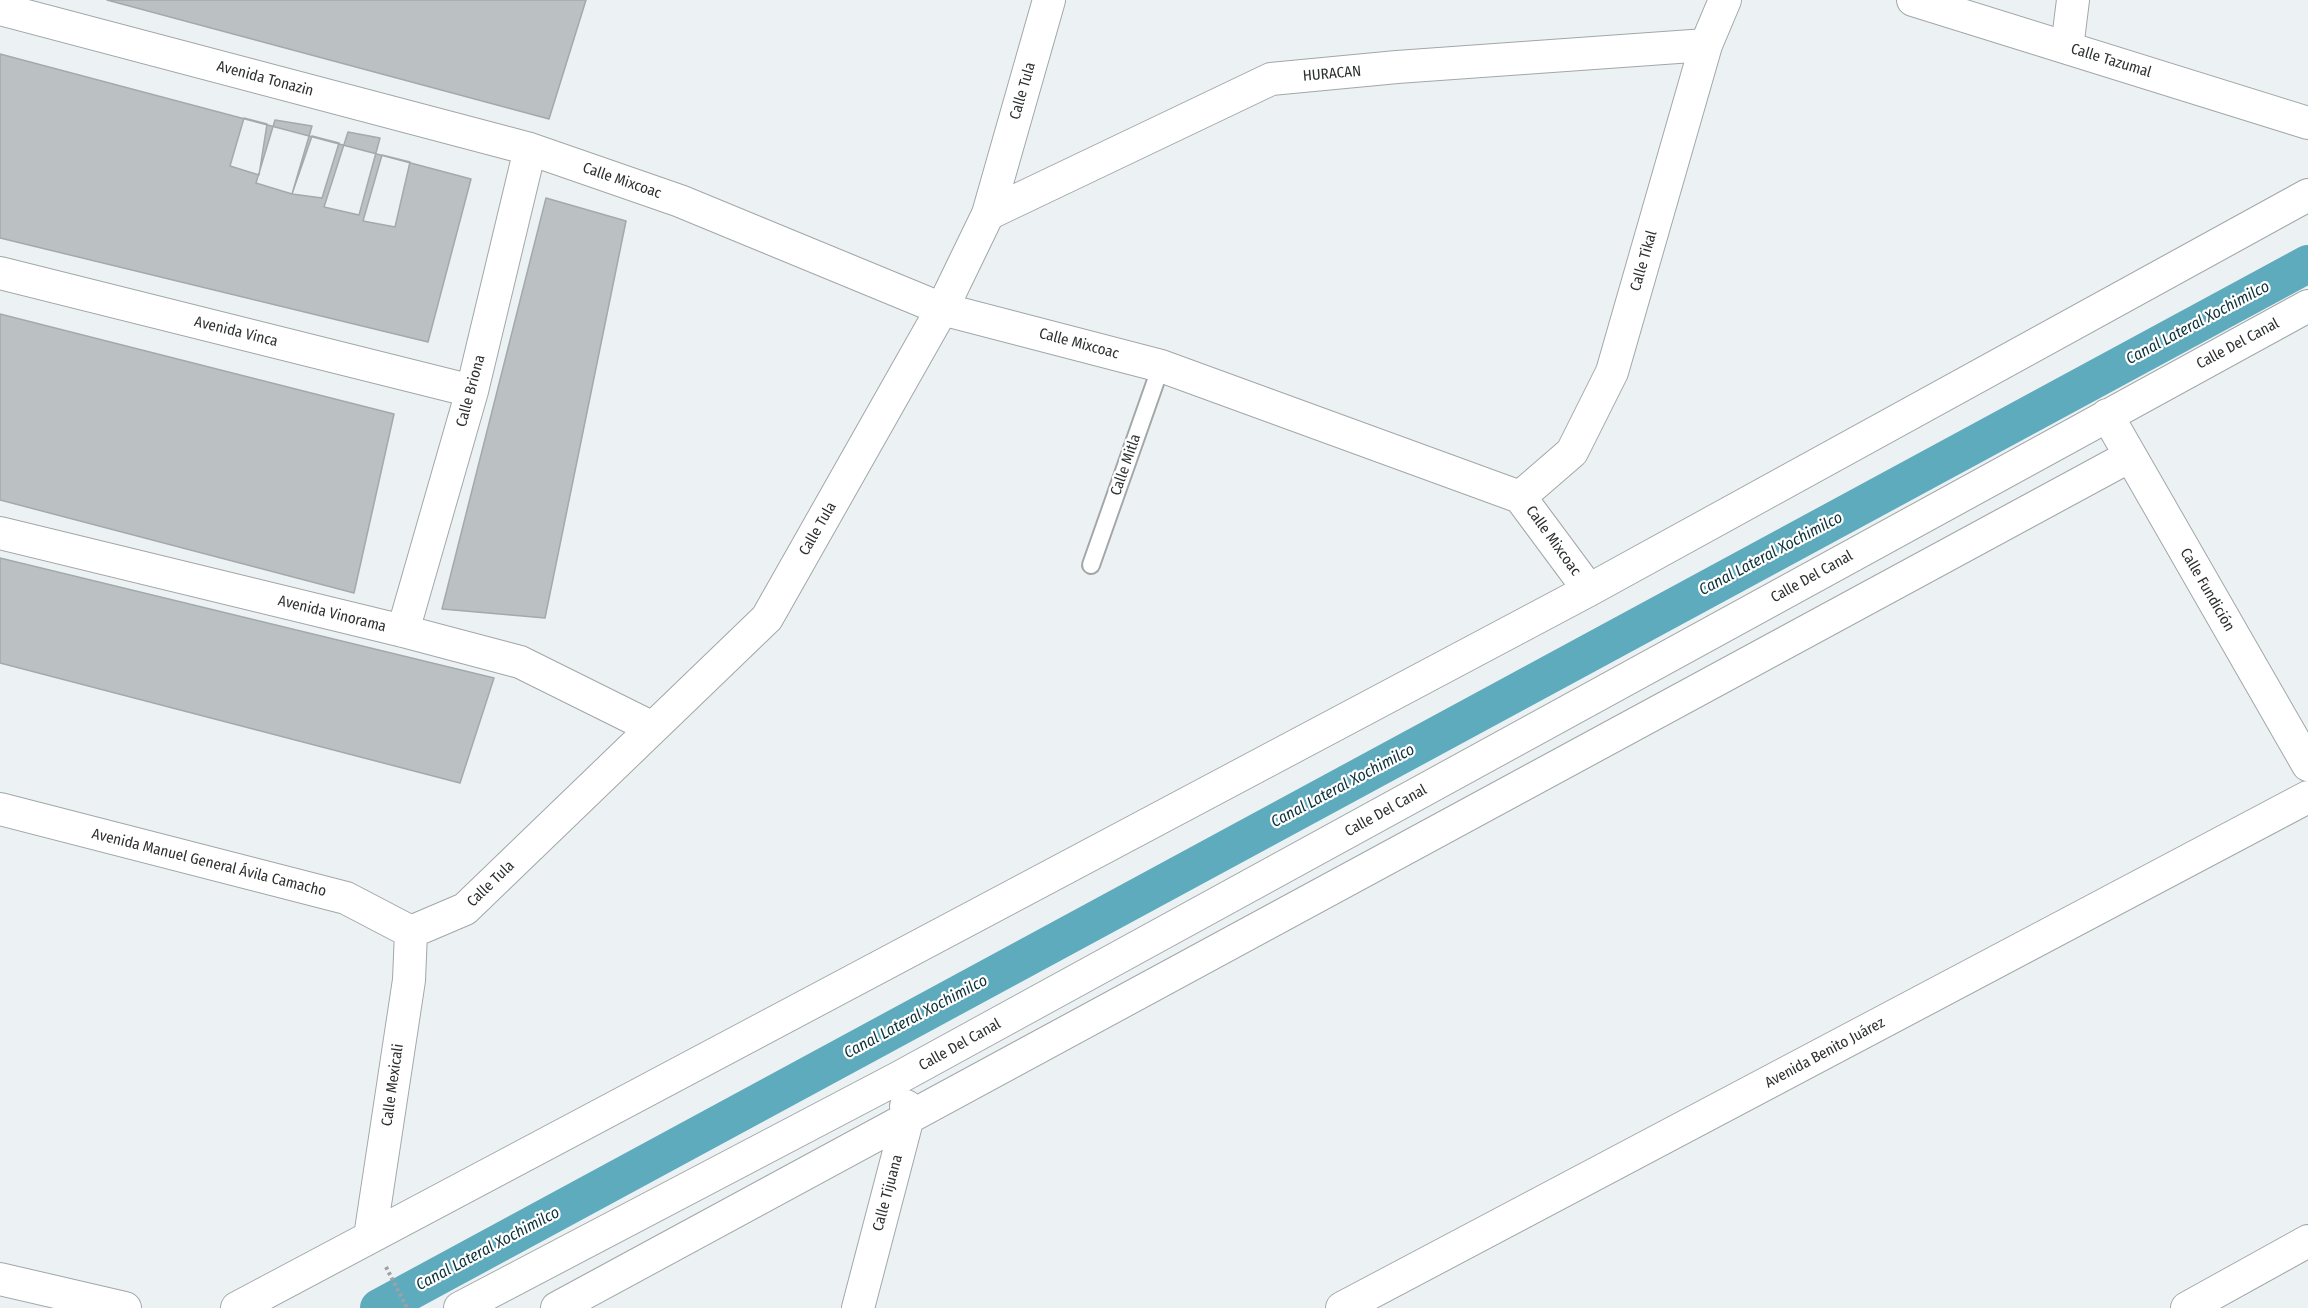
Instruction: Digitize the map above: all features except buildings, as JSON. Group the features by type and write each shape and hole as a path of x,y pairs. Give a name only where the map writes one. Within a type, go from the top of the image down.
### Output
{"street":[{"name":"Calle Tula","path":"411,932 465,909 767,618 942,309 988,214 1049,0"},
{"name":"Calle Tikal","path":"1520,497 1572,452 1612,372 1706,45 1725,0"},
{"name":"Calle Tazumal","path":"1913,0 2308,123"},
{"path":"2067,48 2073,0"},
{"name":"Avenida Tonazin","path":"0,9 530,149"},
{"name":"HURACAN","path":"988,214 1271,79 1706,45"},
{"name":"Calle Mixcoac","path":"530,149 680,201 942,309 1161,366 1520,497 1589,590"},
{"name":"Calle Briona","path":"403,631 472,391 530,149"},
{"path":"237,1308 376,1248 1589,590 2308,195"},
{"name":"Avenida Vinca","path":"0,273 472,391"},
{"name":"Calle Del Canal","path":"460,1308 900,1077 2308,306"},
{"name":"Calle Fundición","path":"2107,415 2307,761"},
{"path":"557,1308 2130,456"},
{"name":"Avenida Vinorama","path":"0,533 403,631 520,662 652,728"},
{"name":"Avenida Benito Juárez","path":"1342,1308 2308,797"},
{"name":"Avenida Manuel General Ávila Camacho","path":"0,809 346,898 411,932"},
{"name":"Calle Mexicali","path":"376,1248 409,980 411,932"},
{"name":"Calle Tijuana","path":"858,1308 908,1118 900,1077"},
{"path":"2187,1308 2308,1241"},
{"path":"0,1279 125,1308"}],"lane":[{"name":"Calle Mitla","path":"1090,565 1161,366"}],"path":[{"path":"376,1248 407,1308"}],"waterway":[{"name":"Canal Lateral Xochimilco","path":"379,1308 2308,264"}]}
